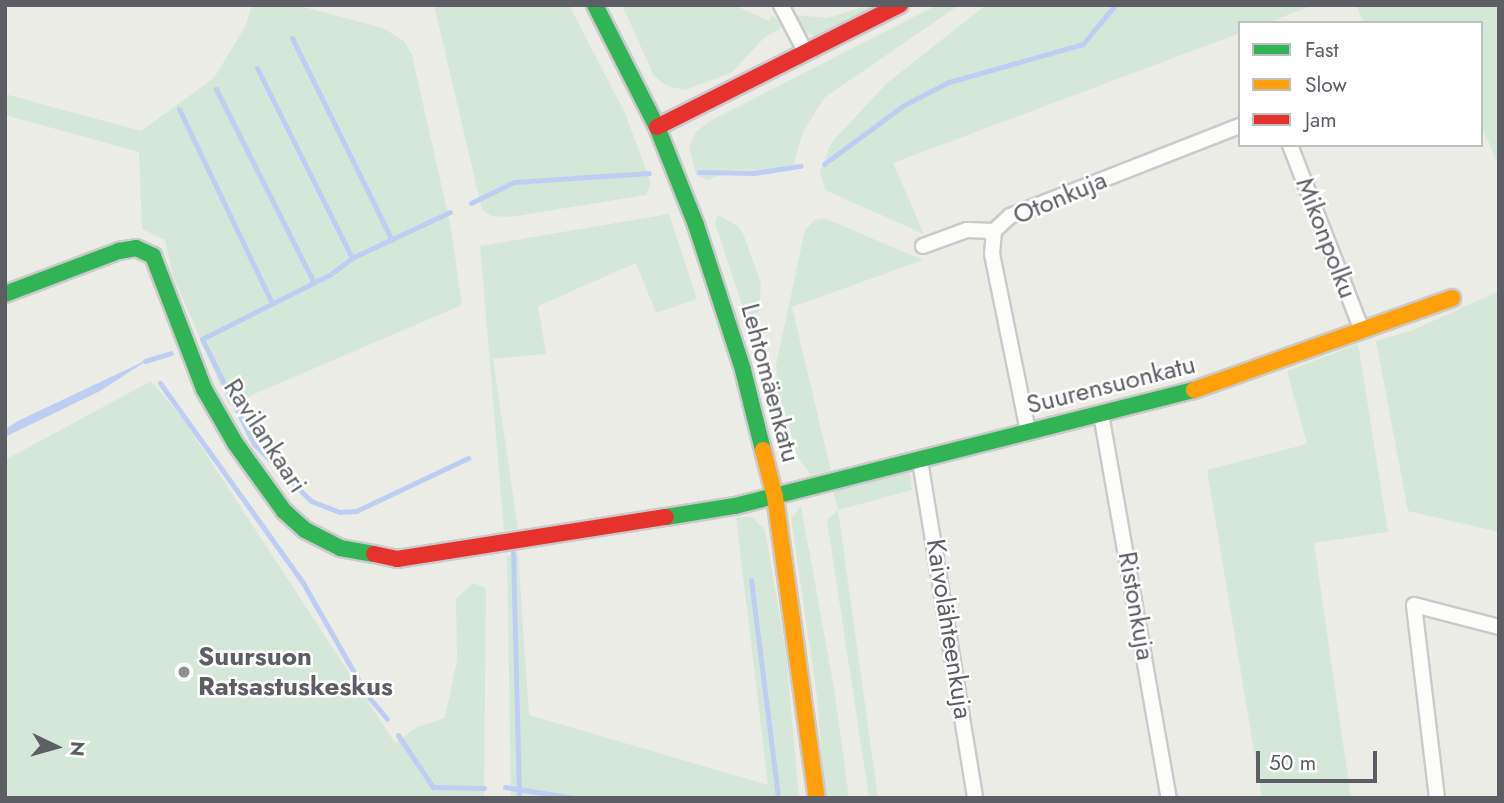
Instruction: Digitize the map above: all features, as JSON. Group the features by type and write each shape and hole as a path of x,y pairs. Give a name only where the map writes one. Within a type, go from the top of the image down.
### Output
{"street":[{"name":"Lehtomäenkatu","path":"595,5 657,127 728,319 775,497 817,798"},
{"path":"780,5 806,53"},
{"path":"657,127 900,5"},
{"name":"Otonkuja","path":"1028,431 992,254 995,231 1010,216 1238,127"},
{"name":"Mikonpolku","path":"1291,147 1362,331"},
{"path":"923,246 967,230 995,231"},
{"name":"Ravilankaari","path":"5,294 119,251 136,248 153,256 204,389 263,485 304,530 358,555 418,559 775,497"},
{"name":"Suurensuonkatu","path":"775,497 1190,391 1452,298"},
{"name":"Ristonkuja","path":"1101,414 1169,798"},
{"name":"Kaivolähteenkuja","path":"920,461 975,798"},
{"path":"1437,798 1414,606 1499,627"}],"green space":[{"path":"252,5 296,5 383,28 404,41 412,55 451,228 462,305 229,405 173,276 165,240 142,229 139,152 5,115 5,94 141,131 214,78 246,25"},
{"path":"434,5 569,5 625,113 651,183 646,195 510,217 492,216 482,210"},
{"path":"622,5 734,5 769,21 772,15 781,24 779,30 765,37 731,73 685,90 667,86 654,76"},
{"path":"870,5 883,5 816,37 805,32 797,15 827,18"},
{"path":"937,5 959,5 824,98 803,132 793,165 777,171 734,170 707,180 696,175 689,146 696,132 710,121"},
{"path":"986,5 1313,5 1272,21 1238,21 1238,34 893,163 924,234 825,190 820,172 831,143 887,83"},
{"path":"1356,5 1499,5 1499,167 1483,129 1483,21 1363,21"},
{"path":"669,214 697,299 656,313 636,263 538,306 546,354 493,359 518,529 504,530 480,246"},
{"path":"718,215 738,226 761,283 759,311 753,315 744,311 715,223"},
{"path":"824,218 923,260 792,307 831,471 811,475 798,457 779,395 776,365 805,230 814,220"},
{"path":"1499,291 1499,532 1408,511 1376,341 1413,330"},
{"path":"1358,344 1388,532 1314,543 1351,798 1262,798 1207,470 1307,444 1287,371"},
{"path":"151,381 183,419 395,743 417,727 445,718 457,660 456,599 473,583 486,588 484,798 5,798 5,460"},
{"path":"905,473 910,475 912,490 838,510 833,491"},
{"path":"801,506 834,688 849,798 825,798 817,696 791,519"},
{"path":"838,510 878,798 869,798 827,520"},
{"path":"736,517 752,517 765,530 786,653 799,798 511,798 507,556 518,553 529,715 768,785"}],"water":[{"path":"151,358 100,391 5,437 5,429 20,420"}],"waterway":[{"path":"824,164 904,105 949,82 1083,44 1115,5"},
{"path":"292,38 392,240"},
{"path":"257,68 352,258"},
{"path":"216,89 313,281"},
{"path":"179,109 272,303"},
{"path":"699,172 754,173 800,166"},
{"path":"471,203 514,182 649,173"},
{"path":"450,212 352,258 331,274 202,339 254,444 311,501 339,512 356,511 468,458"},
{"path":"145,361 171,353"},
{"path":"160,383 303,583 367,695 387,719"},
{"path":"513,552 519,798"},
{"path":"751,580 778,798"},
{"path":"398,735 433,787 484,788"},
{"path":"505,787 574,798"}],"traffic: fast":[{"path":"595,5 657,127 696,225 743,370 763,450"},
{"path":"5,294 119,251 136,248 153,256 204,389 235,443 284,511 305,530 340,548 374,554"},
{"path":"666,517 735,506 1194,390"}],"traffic: slow":[{"path":"1194,390 1452,298"},
{"path":"763,450 775,497 817,798"}],"traffic: jam":[{"path":"657,127 900,5"},
{"path":"374,554 397,559 666,517"}],"place":[{"name":"Suursuon Ratsastuskeskus","path":"184,672"}]}
